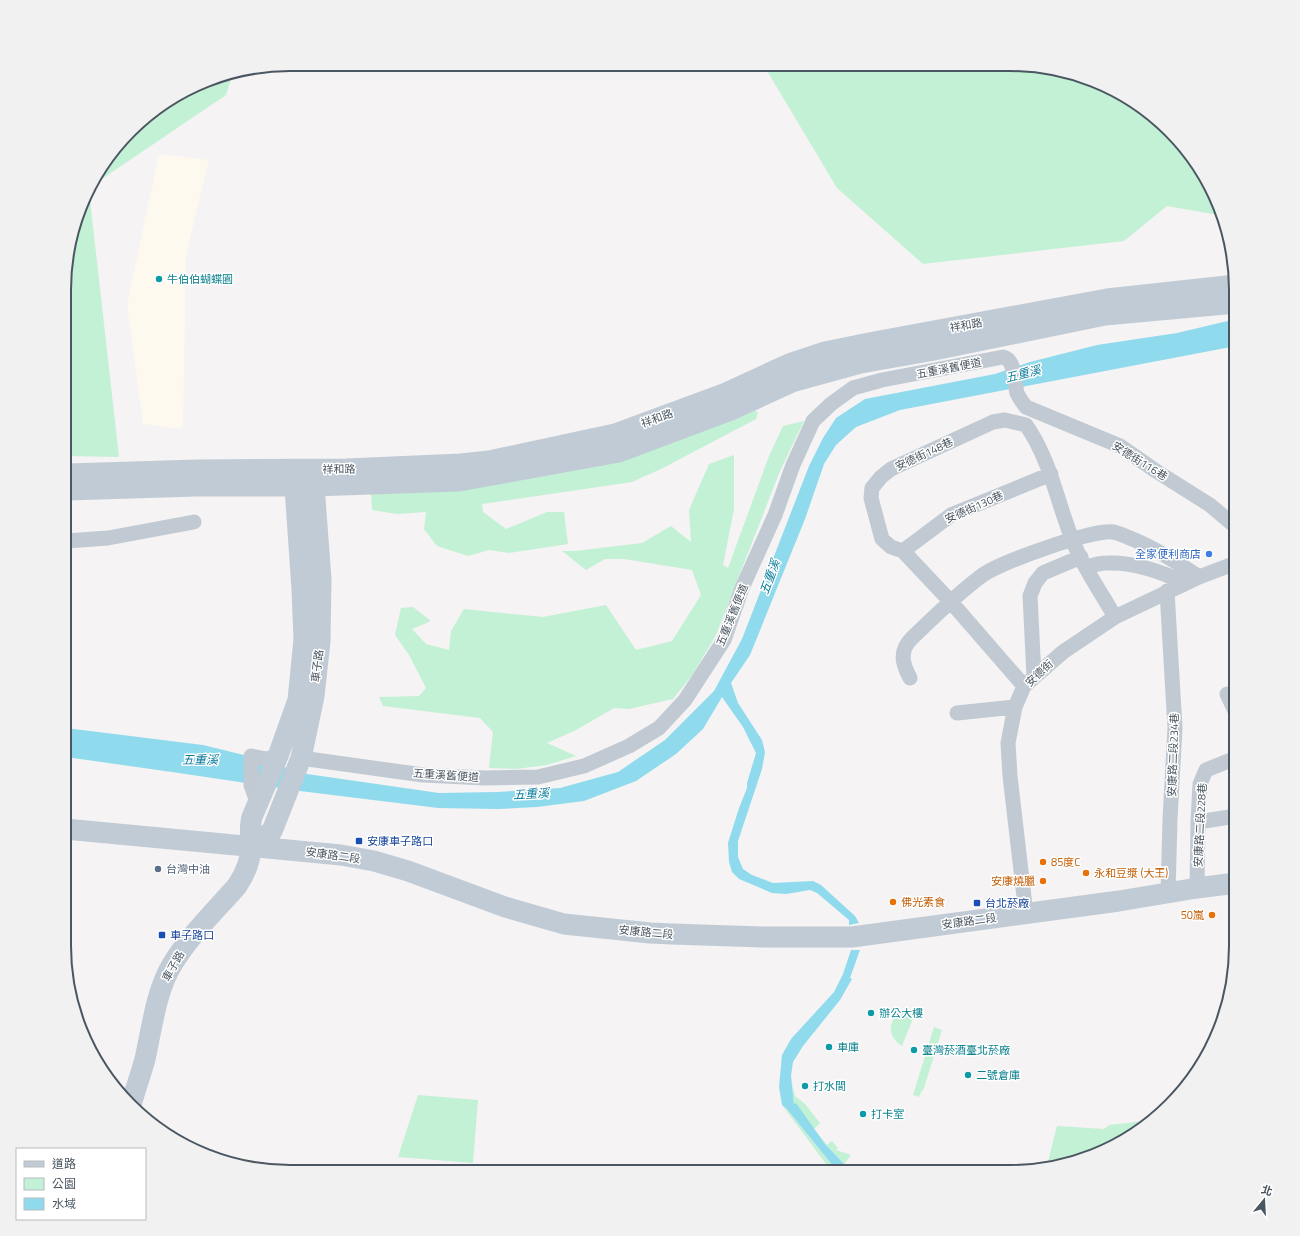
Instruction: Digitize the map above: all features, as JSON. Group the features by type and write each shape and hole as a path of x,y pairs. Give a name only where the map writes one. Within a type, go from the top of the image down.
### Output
{"main road":[{"name":"祥和路","path":"304,478 488,461 615,434 726,393 789,364 825,352 869,342 1107,299 1229,287"},
{"name":"祥和路","path":"71,478 198,470 304,478 459,481 619,452 703,421 792,382 861,363 929,351 1105,315 1229,304"},
{"name":"車子路","path":"133,1099 145,1059 152,1022 164,981 173,963 185,945 237,886 246,868 251,846 250,824 257,802 278,756 298,700 304,639 302,589 304,478"},
{"name":"車子路","path":"251,846 272,831 301,758 314,696 320,641 321,579 304,478"},
{"name":"安康路二段","path":"71,830 341,854 374,861 505,906 564,924 650,933 764,937 852,937 1229,885"}],"street":[{"name":"五重溪舊便道","path":"301,758 423,774 485,778 538,777 584,766 629,746 659,728 685,700 724,640 742,588 775,515 793,465 813,421 831,404 853,388 882,380 1003,357 1007,358 1012,363 1018,395"},
{"name":"安德街116巷","path":"1018,395 1026,407 1120,446 1210,505 1229,521"},
{"name":"安德街148巷","path":"1029,681 903,551 891,547 882,539 871,498 872,488 881,477 891,469 992,422 1004,420 1026,425 1033,435 1051,474 1072,540 1115,617"},
{"name":"安德街130巷","path":"903,551 951,515 1051,474"},
{"path":"71,542 108,538 194,522"},
{"path":"910,678 904,663 903,655 906,643 981,576 996,568 1053,546 1102,531 1114,532 1139,542 1174,560 1192,580"},
{"path":"1029,681 1030,596 1035,583 1043,573 1083,562 1128,563 1192,580"},
{"name":"安德街","path":"1026,914 1010,776 1008,743 1015,707 1029,681 1063,652 1115,617 1166,591 1229,566"},
{"name":"安康路二段234巷","path":"1166,591 1175,728 1168,894"},
{"path":"1227,694 1229,698"},
{"path":"957,713 1015,707"},
{"name":"安康路二段228巷","path":"1197,888 1200,784 1206,770 1229,761"},
{"path":"1198,822 1229,817"}],"shaded area":[{"name":"牛伯伯蝴蝶園","path":"159,154 209,160 186,255 183,429 143,424 127,303"}],"green space":[{"path":"767,71 1025,71 1067,78 1120,100 1143,116 1165,135 1184,157 1200,180 1215,214 1167,206 1124,241 923,264 837,188"},
{"path":"231,79 226,95 100,180 116,157 135,135 168,108 180,100"},
{"path":"90,201 119,457 71,456 71,275 78,233"},
{"path":"753,410 758,412 756,419 661,469 632,482 482,504 483,512 506,529 547,512 564,512 568,544 509,553 489,550 468,556 437,546 424,529 426,512 397,514 372,510 371,494"},
{"path":"804,421 780,471 716,635 693,674 673,699 629,709 614,708 576,730 547,743 576,756 547,765 516,769 489,768 493,732 480,718 383,706 379,697 419,696 426,688 409,655 395,635 401,608 413,607 431,621 412,629 426,644 449,650 451,631 464,609 543,617 606,605 636,650 672,641 701,595 692,570 624,559 605,559 586,570 562,551 575,551 642,543 671,526 691,542 689,510 709,464 734,455 734,509 723,565 728,568 769,456 783,426"},
{"path":"905,1010 916,1011 902,1046 893,1037 891,1027 892,1022 899,1013"},
{"path":"934,1027 942,1030 923,1091 922,1090 919,1097 913,1095"},
{"path":"792,1083 795,1096 805,1104 820,1123 814,1129 827,1145 832,1141 838,1148 836,1150 851,1155 844,1164 825,1144 794,1104"},
{"path":"418,1095 478,1100 473,1163 398,1157"},
{"path":"782,1105 787,1109 832,1165 827,1165"},
{"path":"1141,1121 1120,1136 1094,1148 1067,1158 1048,1162 1057,1126 1104,1129 1109,1125"}],"water":[{"name":"五重溪","path":"1229,321 1229,347 900,410 856,427 836,445 824,464 805,519 750,655 731,683 738,703 762,740 765,752 762,769 738,841 738,857 743,869 752,875 773,883 813,881 821,885 855,916 859,923 849,925 849,920 817,893 810,890 786,894 772,893 739,879 732,872 729,862 728,843 747,788 747,783 756,753 743,727 722,697 703,729 676,754 636,781 584,801 537,807 498,809 438,808 300,791 71,758 71,729 203,745 244,755 307,774 439,793 497,792 560,788 618,772 665,740 714,691 742,639 809,466 823,438 836,418 865,399 995,374 1030,362 1097,345 1177,333"},
{"path":"851,950 860,950 850,978 852,979 840,1000 803,1046 793,1062 791,1076 794,1104 796,1103 825,1144 845,1165 832,1165 787,1109 782,1105 779,1087 782,1055 791,1039 834,992 843,974"}],"place":[{"name":"牛伯伯蝴蝶園","path":"159,279"},
{"name":"全家便利商店","path":"1209,554"},
{"name":"安康車子路口","path":"359,841"},
{"name":"85度C","path":"1043,862"},
{"name":"台灣中油","path":"158,869"},
{"name":"永和豆漿 (大王)","path":"1086,873"},
{"name":"安康燒臘","path":"1043,881"},
{"name":"佛光素食","path":"893,902"},
{"name":"台北菸廠","path":"977,903"},
{"name":"50嵐","path":"1212,915"},
{"name":"車子路口","path":"162,935"},
{"name":"辦公大樓","path":"871,1013"},
{"name":"車庫","path":"829,1047"},
{"name":"臺灣菸酒臺北菸廠","path":"914,1050"},
{"name":"二號倉庫","path":"968,1075"},
{"name":"打水間","path":"805,1086"},
{"name":"打卡室","path":"863,1114"}]}
